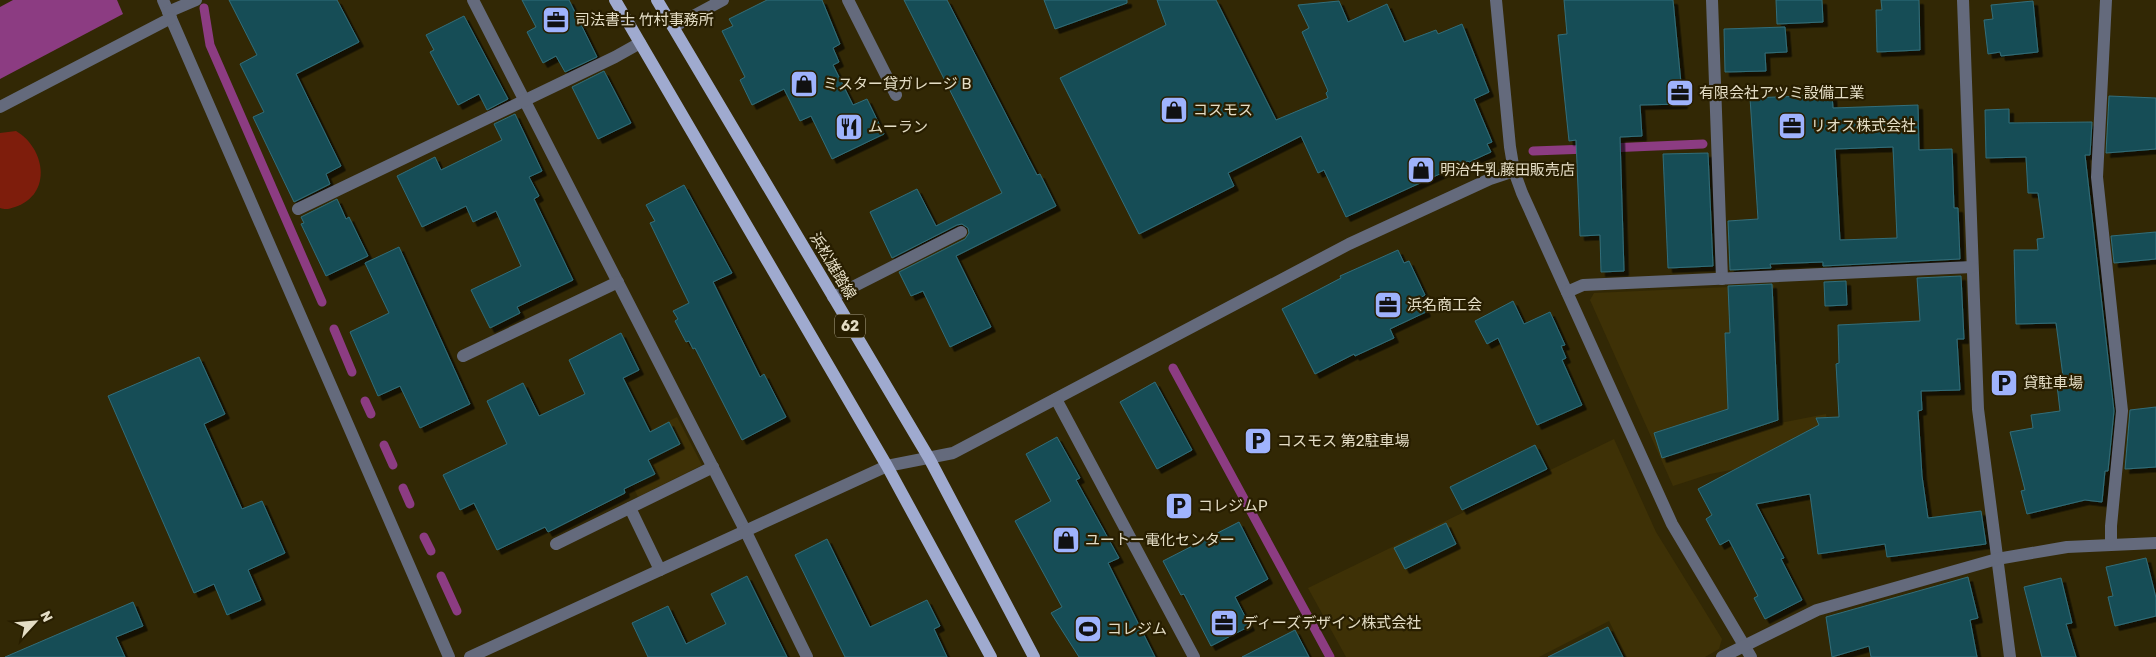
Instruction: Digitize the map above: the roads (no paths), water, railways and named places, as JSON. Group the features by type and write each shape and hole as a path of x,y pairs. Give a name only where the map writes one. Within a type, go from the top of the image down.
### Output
{"main road":[{"name":"62","path":"615,0 887,466 991,657"},
{"name":"浜松雄踏線","path":"657,0 929,458 1034,657"}],"street":[{"path":"0,107 168,10 196,0"},
{"path":"473,0 713,467 807,657"},
{"path":"673,27 723,0"},
{"path":"848,0 896,95"},
{"path":"1496,0 1514,171 1672,524 1751,657"},
{"path":"1712,0 1722,279"},
{"path":"1963,0 1978,409 2010,657"},
{"path":"2106,0 2097,177 2122,411 2111,544"},
{"path":"168,10 449,657"},
{"path":"298,210 640,43"},
{"path":"470,657 887,466 953,454 1349,244 1490,179 1514,171"},
{"path":"833,297 961,232"},
{"path":"1567,292 1583,285 1972,267"},
{"path":"463,356 618,282"},
{"path":"1056,399 1194,657"},
{"path":"556,544 713,467"},
{"path":"630,508 660,570"},
{"path":"1722,657 1809,613 1841,601 1997,559 2042,550 2156,542"}],"waterway":[{"path":"204,8 210,45 322,302"},
{"path":"1609,148 1703,144"},
{"path":"1533,151 1588,149"},
{"path":"334,329 352,372"},
{"path":"1173,368 1330,657"},
{"path":"365,401 371,414"},
{"path":"384,445 393,465"},
{"path":"403,488 410,504"},
{"path":"424,537 431,551"},
{"path":"441,576 457,611"}],"place":[{"name":"司法書士 竹村事務所","path":"556,20"},
{"name":"ミスター貸ガレージ B","path":"804,84"},
{"name":"有限会社アツミ設備工業","path":"1680,93"},
{"name":"コスモス","path":"1174,110"},
{"name":"リオス株式会社","path":"1792,126"},
{"name":"ムーラン","path":"849,127"},
{"name":"明治牛乳藤田販売店","path":"1421,170"},
{"name":"浜名商工会","path":"1388,305"},
{"name":"貸駐車場","path":"2004,383"},
{"name":"コスモス 第2駐車場","path":"1258,441"},
{"name":"コレジムP","path":"1179,506"},
{"name":"ユートー電化センター","path":"1066,540"},
{"name":"ディーズデザイン株式会社","path":"1224,623"},
{"name":"コレジム","path":"1088,629"}]}
